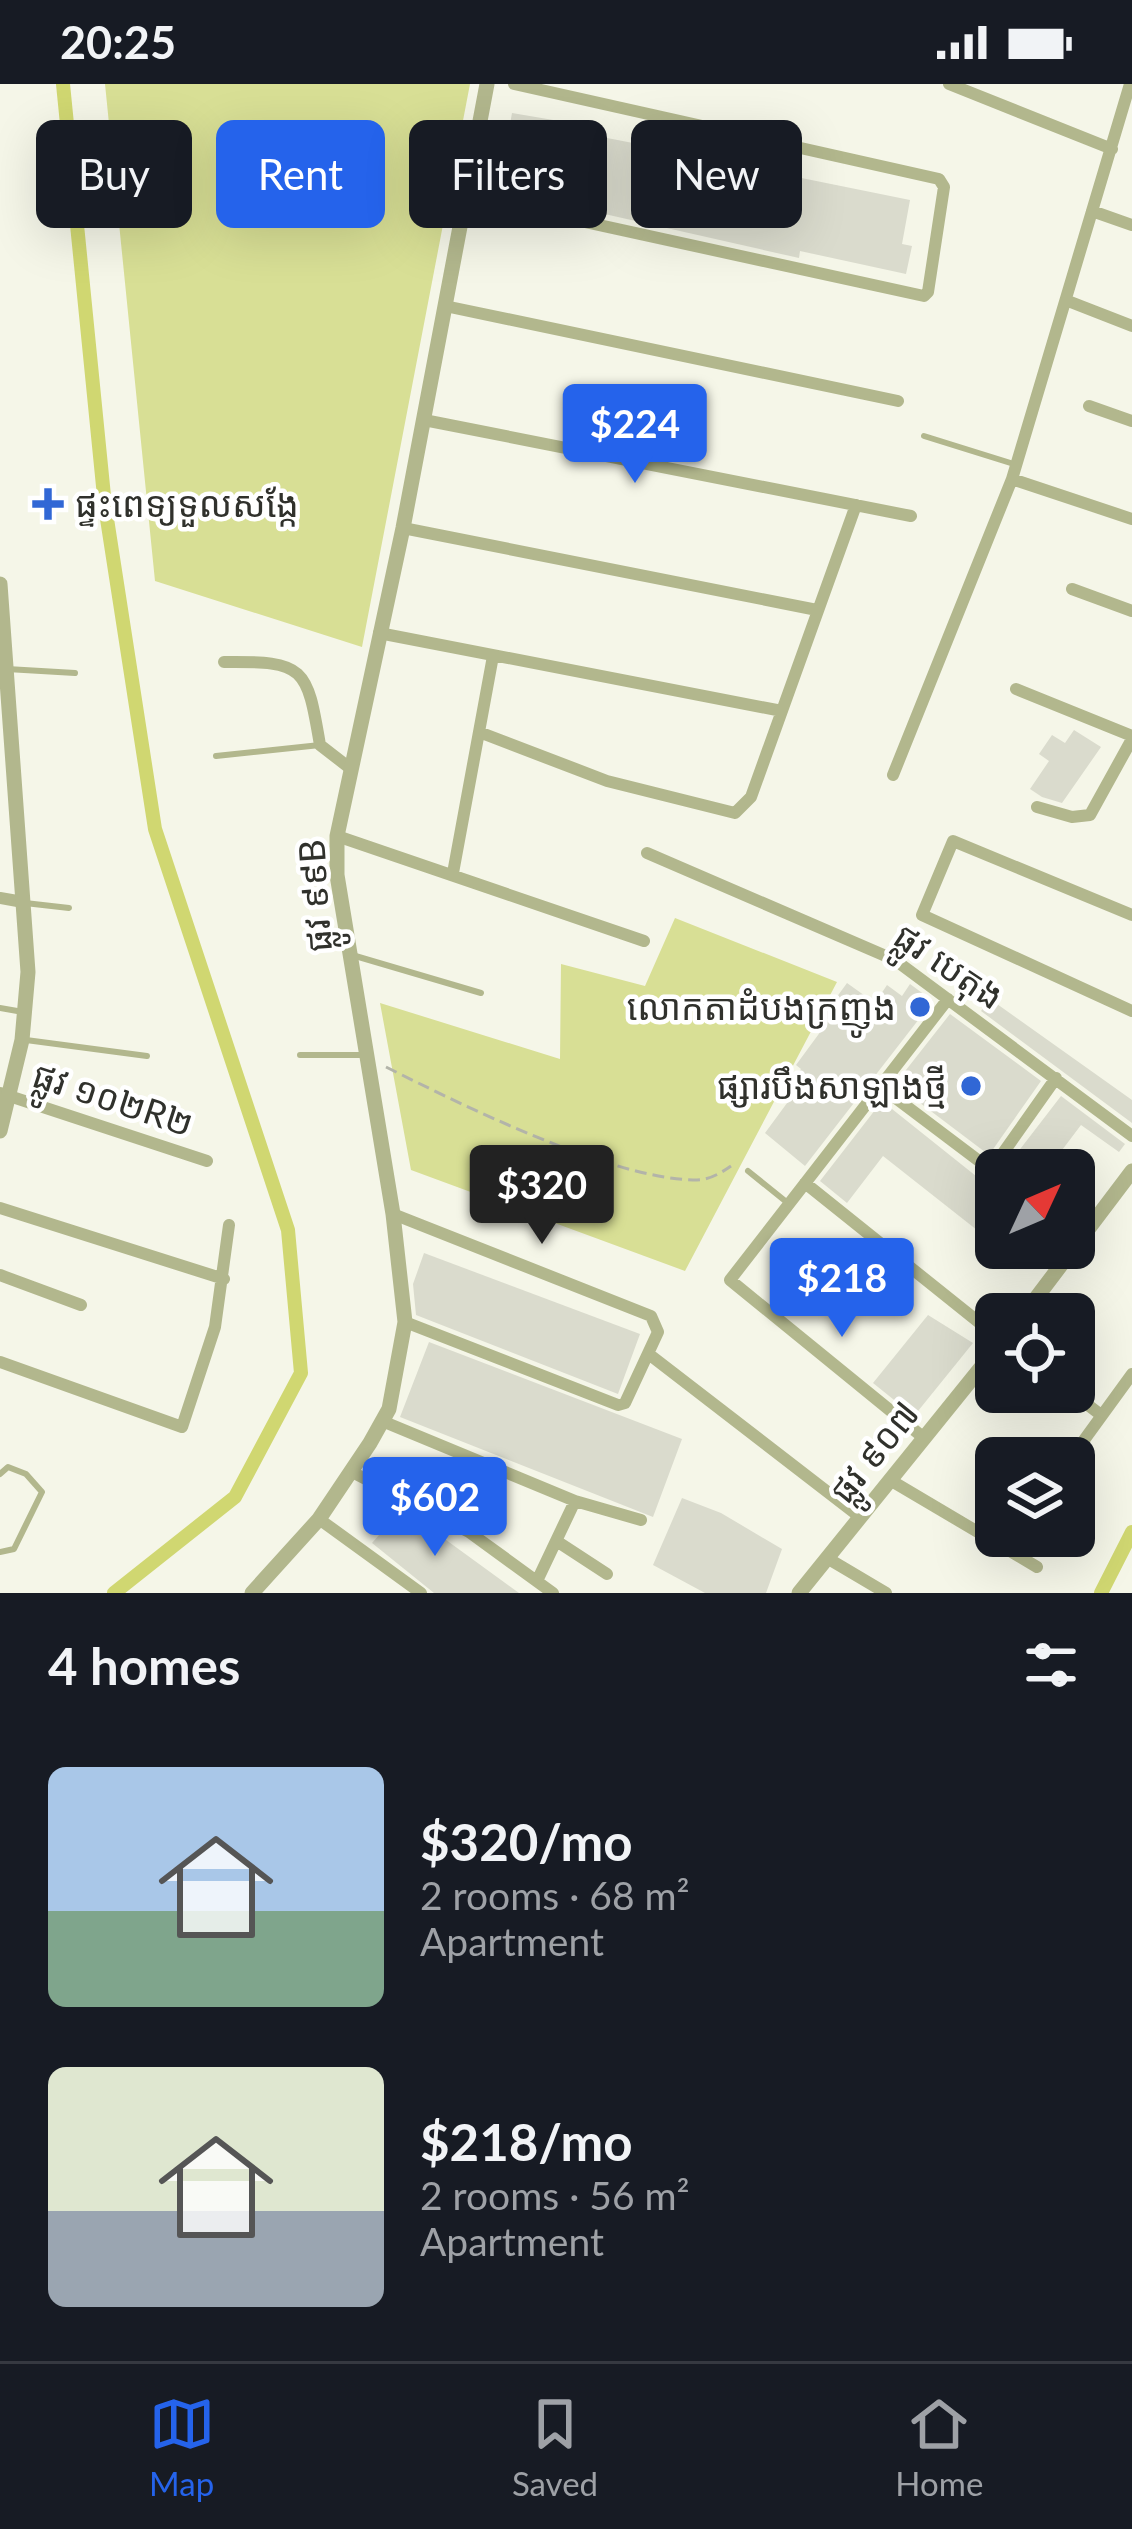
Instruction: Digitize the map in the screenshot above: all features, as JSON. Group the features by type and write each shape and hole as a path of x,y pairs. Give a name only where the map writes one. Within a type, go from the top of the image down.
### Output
{"street":[{"name":"ផ្លូវ ៩៩B","path":"480,120 487,84"},
{"path":"514,84 943,182 938,240 924,296 607,227"},
{"path":"949,84 1112,149"},
{"path":"893,776 1015,472 1130,86"},
{"path":"1092,211 1132,225"},
{"name":"ផ្លូវ ៩៩B","path":"252,1593 320,1520 352,1472 382,1421 398,1374 405,1322 393,1214 349,955 337,836 403,528 460,228"},
{"path":"1068,302 1132,326"},
{"path":"445,306 898,401"},
{"path":"1089,406 1132,421"},
{"path":"424,420 911,517"},
{"path":"1015,472 1132,518"},
{"path":"479,732 607,782 735,814 751,797 856,505"},
{"path":"403,528 817,610"},
{"path":"0,584 2,690 23,902 26,1013 0,1131"},
{"path":"1072,590 1132,611"},
{"path":"379,633 782,711"},
{"path":"453,873 493,656"},
{"path":"224,662 280,661 298,670 314,696 320,745 351,769"},
{"path":"1016,689 1132,738 1090,815 1072,817 1037,807"},
{"path":"337,836 644,940"},
{"path":"1132,915 953,841 924,909 926,920 1132,1011"},
{"name":"ផ្លូវ បេតុង","path":"646,853 896,960 1132,1136"},
{"path":"0,898 23,902"},
{"path":"924,1438 730,1280 948,999"},
{"path":"1010,1149 1056,1078"},
{"path":"880,1087 975,1162"},
{"name":"ផ្លូវ ១០២R២","path":"5,1095 207,1161"},
{"path":"1095,1222 1132,1171"},
{"path":"805,1183 975,1319"},
{"path":"0,1208 224,1280"},
{"path":"393,1214 651,1316 658,1332 626,1403 618,1405 405,1322"},
{"path":"0,1362 182,1427 215,1327 230,1225"},
{"path":"1040,1293 1059,1269"},
{"path":"0,1275 81,1305"},
{"path":"650,1355 860,1517"},
{"path":"1085,1437 1132,1374"},
{"name":"ផ្លូវ ៩០៧","path":"799,1593 975,1375"},
{"path":"1095,1410 1101,1414"},
{"path":"382,1421 575,1501 641,1520"},
{"path":"352,1472 469,1532 553,1593"},
{"path":"890,1480 1037,1567"},
{"path":"537,1581 575,1501"},
{"path":"320,1520 421,1593"},
{"path":"558,1542 607,1574"},
{"path":"827,1558 886,1593"}],"lane":[{"path":"924,436 1015,472"},
{"path":"4,669 75,673"},
{"path":"216,756 320,745"},
{"path":"23,902 69,908"},
{"path":"349,955 481,993"},
{"path":"0,1008 26,1013"},
{"path":"22,1040 147,1056"},
{"path":"300,1054 364,1055"},
{"path":"748,1172 789,1204"},
{"path":"0,1474 8,1467 26,1474 42,1492 14,1549 0,1552"}],"path":[{"path":"364,1055 491,1120 611,1161 700,1180 731,1166"}],"green space":[{"path":"105,84 470,84 463,120 409,120 409,228 442,228 362,647 155,581 119,228 192,228 192,120 109,120"},
{"path":"675,918 837,982 685,1271 411,1170 380,1003 560,1059 561,964 645,986"}],"building":[{"path":"512,113 553,120 511,120"},
{"path":"607,138 631,143 631,220 607,215"},
{"path":"802,178 910,200 902,244 912,246 906,274 800,251 799,258 666,228 802,228"},
{"path":"1074,730 1101,747 1062,803 1042,797 1030,789 1049,761 1039,754 1052,735 1065,743"},
{"path":"847,983 875,1003 887,985 902,996 910,984 933,1001 805,1166 765,1133 790,1099 783,1094 801,1069 796,1065 829,1020 823,1016"},
{"path":"990,999 1132,1100 1132,1123 981,1011"},
{"path":"950,1014 1041,1081 993,1149 981,1149 895,1084"},
{"path":"1061,1096 1125,1144 1119,1152 1081,1125 1063,1149 1020,1149"},
{"path":"882,1101 975,1175 975,1228 883,1156 847,1203 820,1181"},
{"path":"424,1253 640,1334 618,1394 416,1315 413,1284"},
{"path":"928,1315 973,1343 914,1416 873,1383"},
{"path":"429,1342 682,1439 653,1517 400,1417"},
{"path":"682,1498 721,1513 782,1549 766,1593 705,1593 653,1565"},
{"path":"402,1509 519,1593 434,1593 372,1543"}],"waterway":[{"path":"63,84 105,506 155,829 288,1230 301,1373 235,1497 114,1593"},
{"path":"1101,1593 1132,1532"}],"place":[{"name":"ផ្ទះពេទ្យទួលសង្កែ","path":"48,504"},
{"name":"លោកតាដំបងក្រញូង","path":"920,1007"},
{"name":"ផ្សារបឹងសាឡាងថ្មី","path":"971,1086"}]}
